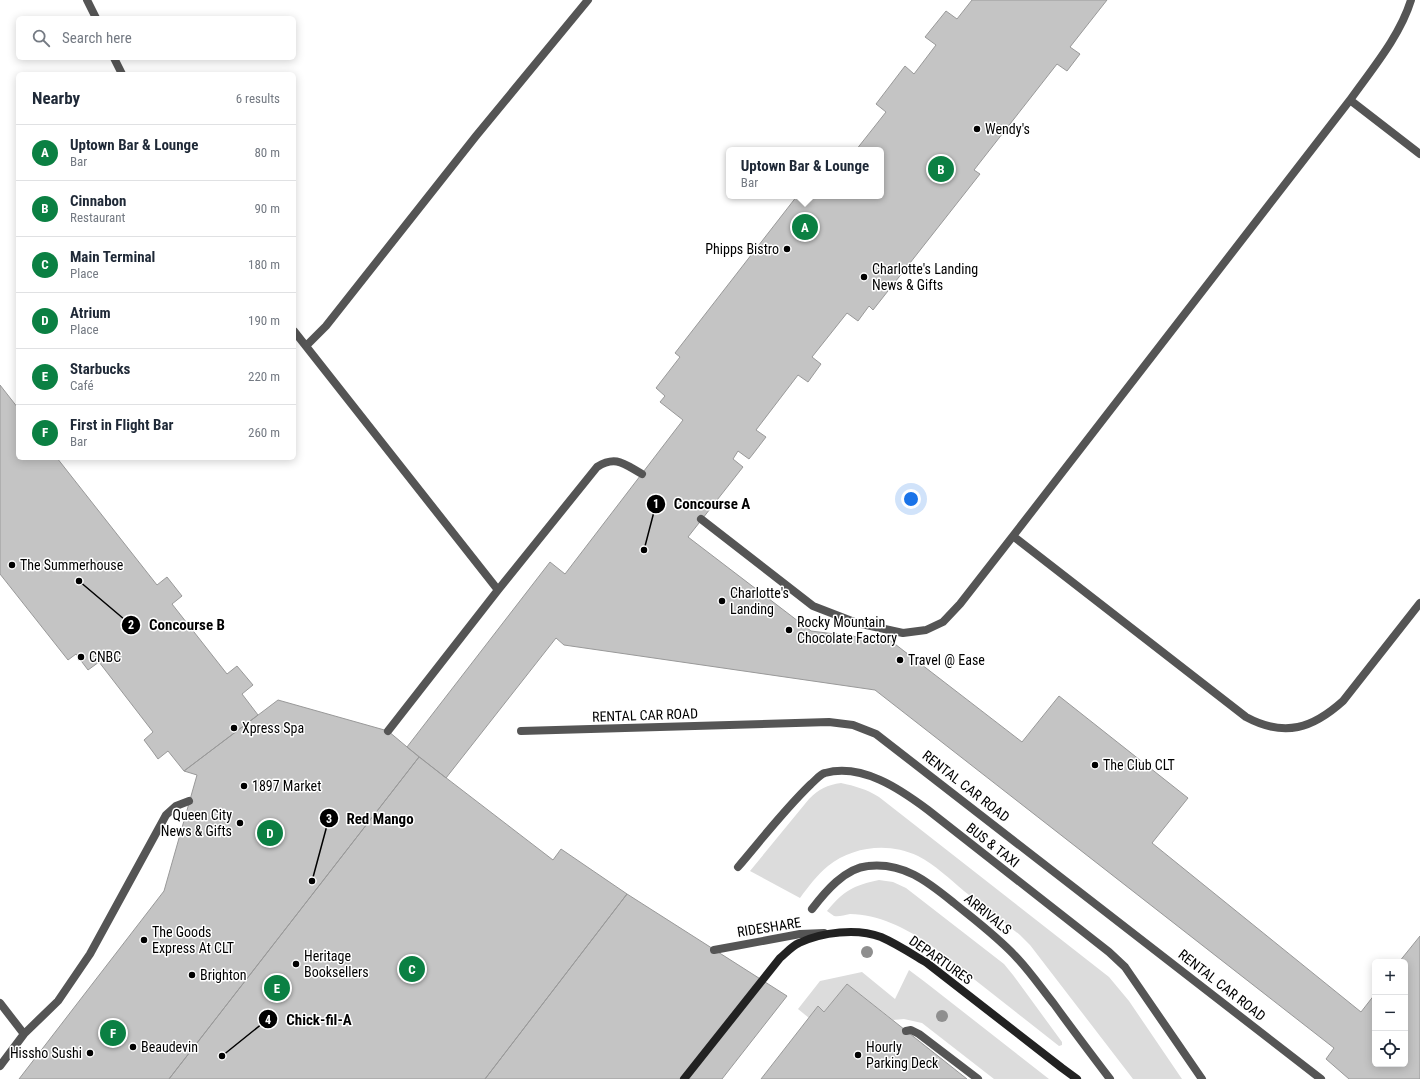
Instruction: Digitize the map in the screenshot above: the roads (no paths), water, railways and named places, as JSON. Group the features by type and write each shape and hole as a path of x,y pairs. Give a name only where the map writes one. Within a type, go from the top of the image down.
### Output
{"main road":[{"name":"DEPARTURES","path":"684,1079 780,958 799,943 829,933 860,932 880,937 903,948 927,963 1077,1079"}],"lane":[{"path":"87,0 95,16"},
{"path":"306,346 326,326 476,136 588,0"},
{"path":"701,519 813,606 857,623 903,634 926,630 943,622 960,604 1350,100 1388,47 1412,0"},
{"path":"115,60 121,72"},
{"path":"1350,100 1420,154"},
{"path":"296,334 498,590"},
{"path":"388,731 596,467 606,461 618,461 642,474"},
{"path":"1013,536 1246,717 1271,727 1294,728 1310,724 1329,714 1344,701 1420,603"},
{"name":"RENTAL CAR ROAD","path":"521,731 829,722 853,725 876,734 1321,1079"},
{"name":"BUS & TAXI","path":"738,867 794,800 823,773 850,770 886,782 928,810 1109,952 1125,967 1202,1079"},
{"path":"0,1066 24,1034 58,1001 90,954 166,815 176,806 189,802"},
{"name":"ARRIVALS","path":"812,909 836,881 852,871 867,866 885,865 900,868 912,874 929,884 1006,946 1029,971 1110,1079"},
{"name":"RIDESHARE","path":"714,950 738,944 800,934 829,933"},
{"path":"0,1003 24,1034"},
{"path":"906,1031 911,1030 919,1034 978,1079"}],"place":[{"name":"Wendy's","path":"977,129"},
{"name":"Cinnabon","path":"941,169"},
{"name":"Uptown Bar & Lounge","path":"805,227"},
{"name":"Phipps Bistro","path":"787,249"},
{"name":"Charlotte's Landing News & Gifts","path":"864,277"},
{"name":"Concourse A","path":"644,550"},
{"name":"The Summerhouse","path":"12,565"},
{"name":"Concourse B","path":"79,581"},
{"name":"Charlotte's Landing","path":"722,601"},
{"name":"Rocky Mountain Chocolate Factory","path":"789,630"},
{"name":"CNBC","path":"81,657"},
{"name":"Travel @ Ease","path":"900,660"},
{"name":"Xpress Spa","path":"234,728"},
{"name":"The Club CLT","path":"1095,765"},
{"name":"1897 Market","path":"244,786"},
{"name":"Queen City News & Gifts","path":"240,823"},
{"name":"Atrium","path":"270,833"},
{"name":"Red Mango","path":"312,881"},
{"name":"The Goods Express At CLT","path":"144,940"},
{"name":"Heritage Booksellers","path":"296,964"},
{"name":"Main Terminal","path":"412,969"},
{"name":"Brighton","path":"192,975"},
{"name":"Starbucks","path":"277,988"},
{"name":"First in Flight Bar","path":"113,1033"},
{"name":"Beaudevin","path":"133,1047"},
{"name":"Hissho Sushi","path":"90,1053"},
{"name":"Hourly Parking Deck","path":"858,1055"},
{"name":"Chick-fil-A","path":"222,1056"}]}
